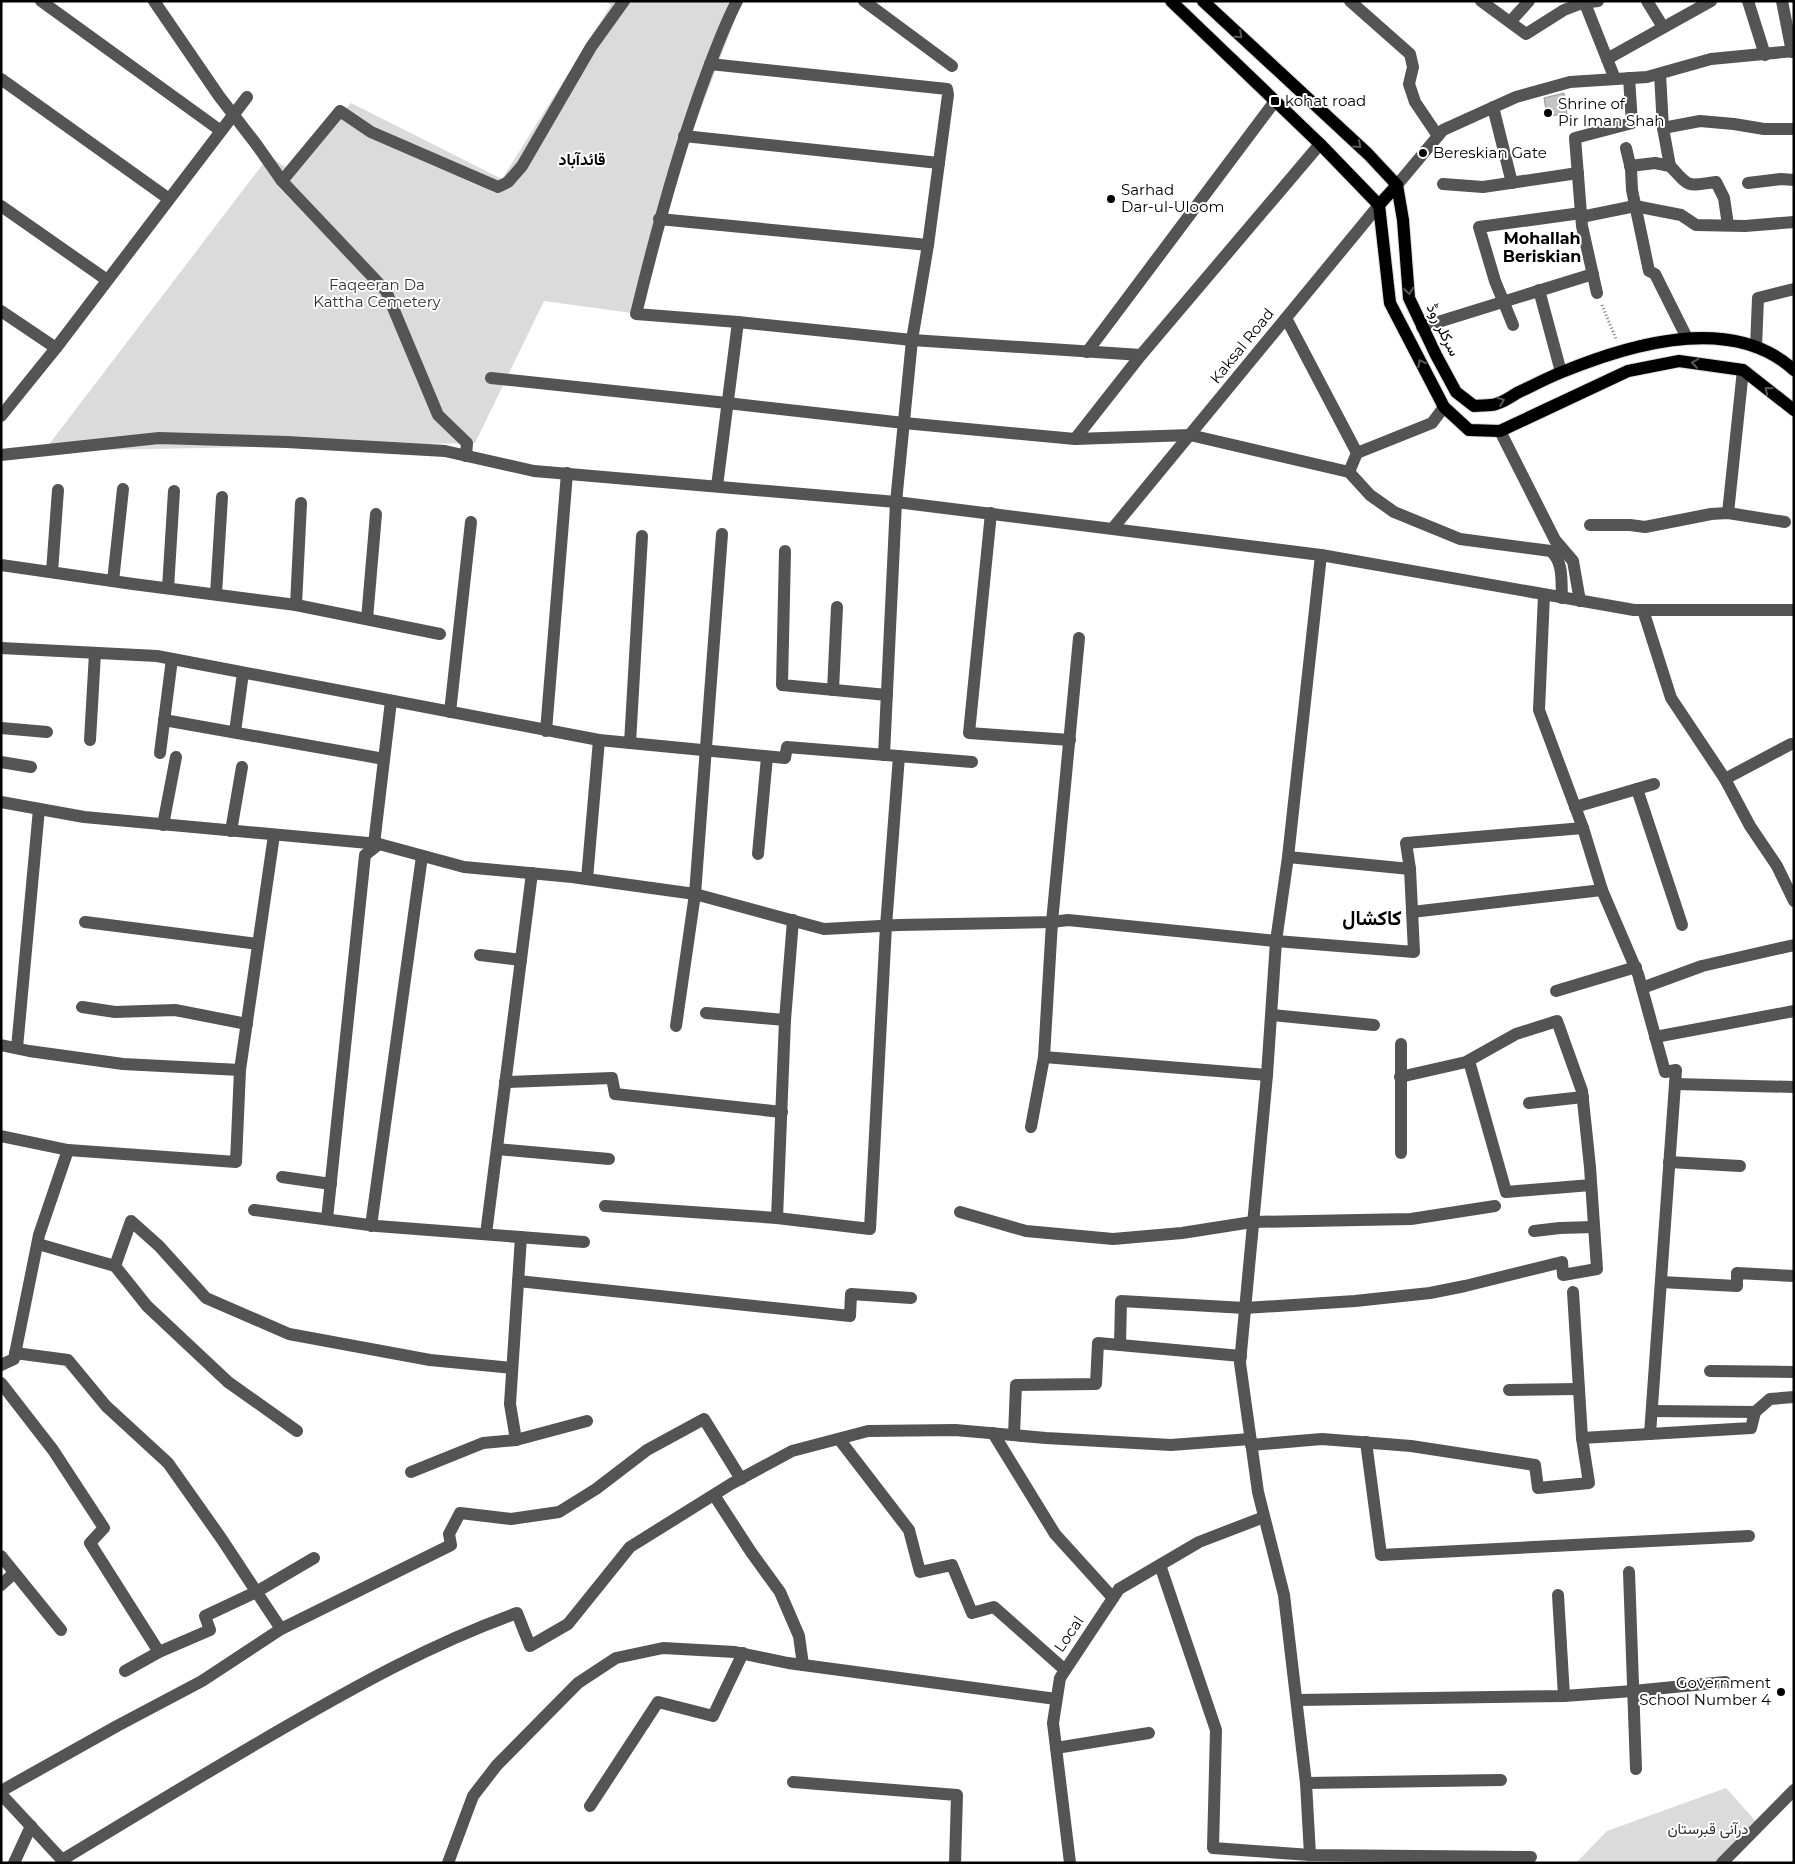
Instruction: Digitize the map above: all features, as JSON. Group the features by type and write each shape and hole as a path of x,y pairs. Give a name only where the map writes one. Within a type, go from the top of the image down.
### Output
{"main road":[{"path":"1171,1 1320,144 1379,205 1390,303 1444,407 1470,430 1500,431 1628,371 1679,361 1743,370 1794,410"},
{"path":"1203,1 1368,154 1397,185"},
{"name":"Kaksal Road","path":"1379,205 1397,185"},
{"name":"سرکلر روڈ","path":"1397,185 1403,220 1409,298 1456,392 1474,406 1496,404 1561,372 1620,350 1687,338 1727,341 1756,347 1781,359 1794,370"},
{"path":"1444,407 1456,392"}],"street":[{"path":"41,1 221,131"},
{"path":"154,1 233,115 282,181 386,291 438,415 467,443 466,456"},
{"path":"282,181 340,111 371,132 498,187 508,182 522,166 591,47 624,1"},
{"path":"737,1 724,25 684,136 659,219 636,314 738,322 912,340 1141,355"},
{"path":"864,1 952,66"},
{"path":"1350,1 1410,54 1413,67 1409,84 1415,102 1438,136"},
{"path":"1481,1 1526,34 1564,10 1581,2 1598,1"},
{"path":"1510,22 1530,1"},
{"path":"1647,1 1663,27"},
{"path":"1607,59 1712,1"},
{"path":"1748,1 1765,55"},
{"path":"1397,185 1444,130 1516,97 1570,82 1647,77 1711,59 1793,52 1782,1"},
{"path":"1581,2 1586,6 1615,79"},
{"path":"710,64 947,89 948,95 928,245 912,340 896,502 884,755"},
{"path":"1660,74 1662,128 1670,166 1684,182 1690,185 1716,182 1724,198 1728,225"},
{"path":"1597,293 1581,215 1575,138 1632,123 1629,78"},
{"path":"1,79 169,199"},
{"path":"1,416 56,348 247,97"},
{"path":"1087,352 1275,101"},
{"path":"1493,107 1512,183"},
{"path":"1662,128 1700,121 1764,129 1794,129"},
{"path":"684,136 939,163"},
{"path":"1075,439 1141,355 1320,144"},
{"path":"1626,148 1635,206 1649,270 1655,274 1687,338"},
{"path":"1630,166 1655,164 1670,166"},
{"path":"1443,184 1483,187 1578,173"},
{"path":"1748,182 1781,179 1794,180"},
{"name":"Kaksal Road","path":"1114,528 1379,205"},
{"path":"1,206 107,280"},
{"path":"1513,325 1479,227 1581,215 1635,206 1681,215 1696,225 1745,226 1794,222"},
{"path":"659,219 928,245"},
{"path":"1422,327 1593,274"},
{"path":"1756,347 1758,298 1794,289"},
{"path":"1540,290 1561,372"},
{"path":"1,310 56,348"},
{"path":"1286,318 1356,452 1349,472"},
{"path":"717,486 738,322"},
{"path":"1728,513 1743,370"},
{"path":"492,378 904,424 1075,439 1190,435 1349,472 1370,495 1394,512 1460,539 1551,551 1557,556 1560,563 1562,598"},
{"path":"1356,452 1432,423 1444,407"},
{"path":"1500,431 1555,540 1573,561 1580,601"},
{"path":"2,455 159,438 286,442 445,452 534,470 896,502 1321,555 1634,610 1794,610"},
{"path":"1,450 1,462"},
{"path":"546,731 567,473"},
{"path":"114,581 123,489"},
{"path":"52,572 58,490"},
{"path":"168,588 174,491"},
{"path":"216,594 222,497"},
{"path":"296,605 301,503"},
{"path":"991,513 969,733 1070,740"},
{"path":"1590,524 1645,527 1711,514 1728,513 1785,522"},
{"path":"367,619 376,514"},
{"path":"450,712 471,522"},
{"path":"676,1026 695,894 722,534"},
{"path":"630,743 642,536"},
{"path":"785,551 782,685 886,695"},
{"path":"1310,1855 1306,1783 1284,1595 1258,1492 1240,1356 1267,1075 1276,940 1288,857 1321,555"},
{"path":"1,565 296,605 440,634"},
{"path":"1544,595 1538,710 1583,828 1602,890 1636,967 1665,1072 1676,1070 1650,1434"},
{"path":"833,690 837,607"},
{"path":"1643,610 1671,698 1726,779 1750,826 1777,866 1794,900"},
{"path":"1031,1127 1044,1057 1052,922 1079,638"},
{"path":"1,648 157,656 599,740 767,757 785,758 787,747 972,762"},
{"path":"90,740 95,653"},
{"path":"160,753 172,659"},
{"path":"235,732 243,673"},
{"path":"327,1219 365,856 376,844 391,701"},
{"path":"164,720 384,759"},
{"path":"1,728 47,732"},
{"path":"587,879 599,740"},
{"path":"1726,779 1791,744"},
{"path":"605,1206 777,1218 870,1229 886,926 899,756"},
{"path":"162,824 176,757"},
{"path":"758,854 767,757"},
{"path":"1,762 31,767"},
{"path":"231,831 242,767"},
{"path":"1575,807 1654,784"},
{"path":"1637,789 1682,925"},
{"path":"1,802 84,818 376,844 464,867 587,879 695,894 824,929 1068,920 1414,952 1410,869 1406,843 1583,828"},
{"path":"17,1048 40,809"},
{"path":"1,1136 68,1150 236,1162 240,1070 274,835"},
{"path":"370,1226 422,856"},
{"path":"1288,857 1410,869"},
{"path":"486,1234 532,873"},
{"path":"1412,912 1602,890"},
{"path":"777,1218 785,1020 793,920"},
{"path":"85,922 258,944"},
{"path":"1642,988 1702,966 1794,945"},
{"path":"480,955 521,960"},
{"path":"1556,991 1636,967"},
{"path":"82,1007 115,1012 175,1010 247,1024"},
{"path":"1655,1037 1794,1011"},
{"path":"706,1013 785,1020"},
{"path":"1272,1015 1374,1025"},
{"path":"1120,1345 1121,1301 1245,1308 1355,1301 1430,1293 1562,1262 1563,1275 1597,1269 1583,1097 1557,1021 1516,1034 1469,1060 1400,1078"},
{"path":"1401,1044 1401,1153"},
{"path":"1,1045 123,1064 240,1070"},
{"path":"1044,1057 1267,1075"},
{"path":"1469,1060 1506,1192 1591,1185"},
{"path":"505,1082 612,1078 615,1094 782,1112"},
{"path":"1675,1084 1794,1087"},
{"path":"1529,1103 1583,1097"},
{"path":"497,1149 609,1160"},
{"path":"1,1365 14,1359 38,1244 68,1150"},
{"path":"1670,1162 1740,1166"},
{"path":"282,1177 331,1184"},
{"path":"960,1212 1026,1231 1113,1239 1182,1233 1252,1222 1411,1219 1495,1206"},
{"path":"254,1210 370,1226 584,1242"},
{"path":"115,1266 132,1221 159,1246 206,1298 289,1334 430,1360 512,1368"},
{"path":"1534,1231 1593,1227"},
{"path":"516,1440 510,1404 521,1237"},
{"path":"38,1244 115,1266 147,1306 228,1382 296,1431"},
{"path":"1661,1282 1737,1286 1737,1273 1794,1276"},
{"path":"518,1281 850,1316 851,1294 911,1298"},
{"path":"741,1479 704,1419 647,1450 596,1489 559,1512 511,1519 460,1513 449,1534 451,1545 280,1629 202,1681 117,1726 1,1793 64,1861 204,1774 365,1681 471,1630 518,1613 530,1646 568,1624 630,1547 741,1479 792,1451 868,1431 954,1430 1171,1445 1322,1439 1366,1442 1411,1446 1535,1465 1538,1488 1589,1483 1582,1438 1573,1292"},
{"path":"1014,1435 1016,1385 1096,1384 1098,1343 1240,1356"},
{"path":"15,1353 68,1360 106,1406 168,1463 221,1538 280,1629"},
{"path":"1710,1371 1794,1372"},
{"path":"1,1384 53,1450 104,1528 90,1543 159,1652"},
{"path":"1509,1390 1579,1389"},
{"path":"1582,1438 1751,1428 1755,1412 1770,1400 1794,1397"},
{"path":"1652,1411 1755,1412"},
{"path":"410,1472 483,1442 516,1440 587,1422"},
{"path":"993,1433 1055,1534 1113,1598"},
{"path":"839,1439 910,1530 920,1572 952,1566 972,1613 994,1607 1065,1670"},
{"path":"1366,1442 1381,1554 1749,1536"},
{"path":"714,1495 780,1592 799,1636 803,1665"},
{"name":"Local","path":"1070,1863 1052,1723 1060,1678 1119,1588 1199,1542 1264,1517"},
{"path":"1,1556 61,1630"},
{"path":"125,1671 159,1652 210,1630 205,1616 256,1592 314,1558"},
{"path":"1160,1565 1216,1730 1213,1848 1310,1855 1531,1857"},
{"path":"1629,1572 1636,1769"},
{"path":"1,1585 14,1573"},
{"path":"1558,1596 1564,1696"},
{"path":"448,1863 473,1796 497,1765 578,1683 616,1658 663,1648 743,1654 803,1665 1056,1699"},
{"path":"590,1806 658,1702 713,1716 743,1654"},
{"path":"1297,1700 1564,1696 1725,1682"},
{"path":"1056,1748 1149,1733"},
{"path":"1306,1783 1501,1780"},
{"path":"793,1782 957,1795 955,1863"},
{"path":"1722,1863 1794,1790"},
{"path":"14,1863 31,1826"}],"path":[{"path":"1597,293 1620,350"}],"green space":[{"name":"Faqeeran Da Kattha Cemetery","path":"604,1 742,1 659,219 639,314 544,301 475,443 44,451 269,156 290,170 351,103 502,179 611,5"},
{"name":"درآنی قبرستان","path":"1726,1788 1759,1825 1722,1863 1576,1863 1607,1831"}],"building":[{"path":"1564,93 1567,114 1547,116 1544,98"}],"place":[{"name":"kohat road","path":"1275,101"},
{"name":"Shrine of Pir Iman Shah","path":"1548,113"},
{"name":"Bereskian Gate","path":"1423,153"},
{"name":"Sarhad Dar-ul-Uloom","path":"1111,199"},
{"name":"Government School Number 4","path":"1781,1692"}],"district":[{"name":"قائدآباد","path":"582,159"},
{"name":"Mohallah Beriskian","path":"1542,247"},
{"name":"کاکشال","path":"1372,918"}]}
